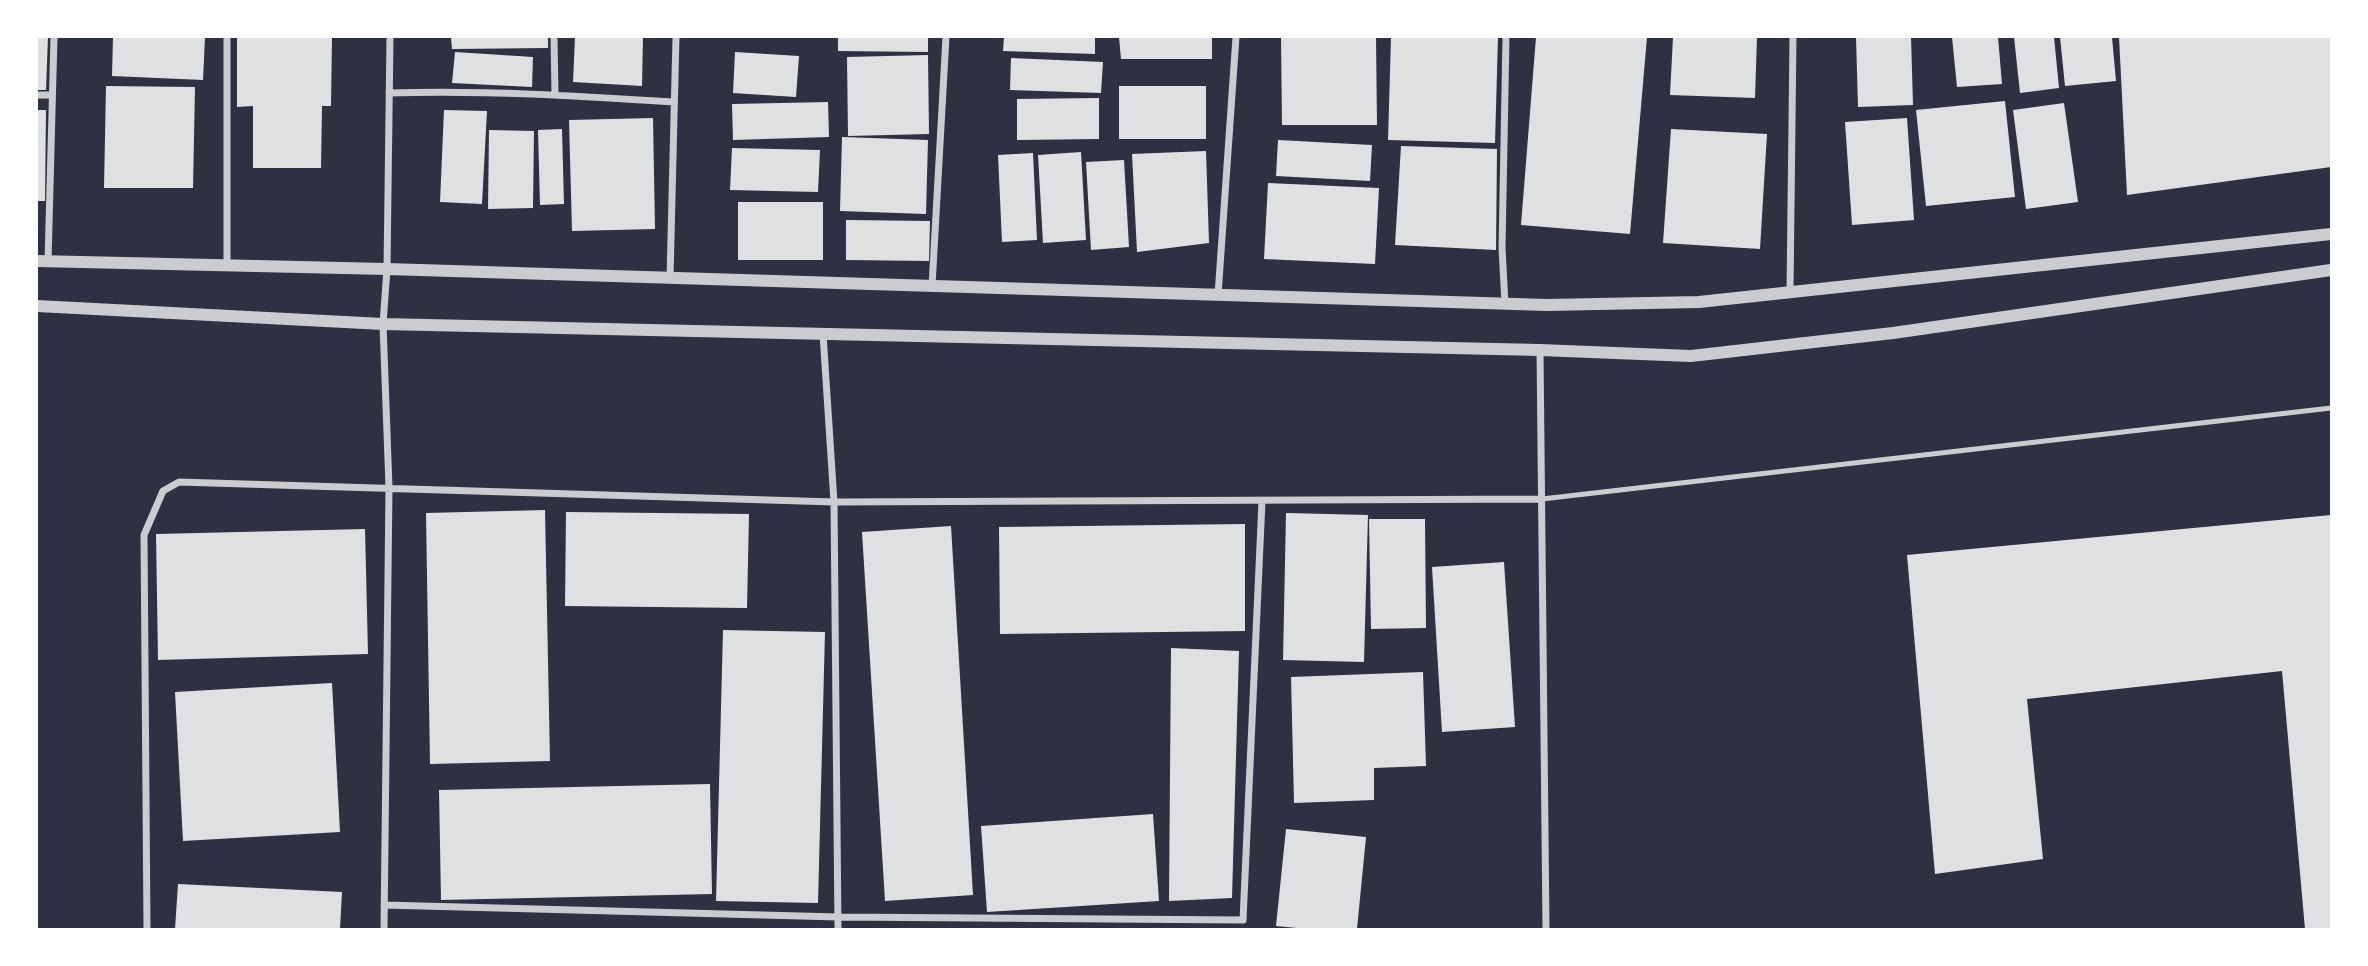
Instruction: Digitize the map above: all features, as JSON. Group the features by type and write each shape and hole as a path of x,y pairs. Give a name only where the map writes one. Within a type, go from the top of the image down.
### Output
{"street":[{"path":"54,37 43,262 387,269 1505,304 1699,302 2331,234"},
{"path":"227,37 227,265"},
{"path":"384,929 389,488 383,324 387,269 390,37"},
{"path":"554,37 555,95"},
{"path":"670,278 676,37"},
{"path":"932,286 946,37"},
{"path":"1218,295 1236,37"},
{"path":"1505,304 1503,248 1506,37"},
{"path":"1790,292 1793,37"},
{"path":"389,93 555,95 674,102"},
{"path":"37,95 52,95"},
{"path":"37,306 383,324 1692,356 1893,333 2331,270"},
{"path":"823,334 834,502 838,929"},
{"path":"1540,351 1546,929"},
{"path":"147,929 144,535 163,491 179,482 834,502 1542,499"},
{"path":"1243,929 1262,501"},
{"path":"383,905 838,917 1243,920"}],"lane":[{"path":"1542,499 2331,408"}],"building":[{"path":"37,37 48,37 46,90 37,90"},
{"path":"113,37 205,37 203,80 112,76"},
{"path":"237,37 332,37 331,106 322,106 321,168 253,168 253,106 237,107"},
{"path":"451,37 548,37 548,48 452,49"},
{"path":"575,37 643,37 642,86 573,82"},
{"path":"838,37 928,37 928,52 838,51"},
{"path":"1004,37 1095,37 1095,54 1003,51"},
{"path":"1119,37 1212,37 1212,59 1121,59"},
{"path":"1281,37 1376,37 1377,125 1282,125"},
{"path":"1391,37 1498,37 1495,143 1388,140"},
{"path":"1536,37 1647,37 1630,234 1521,225"},
{"path":"1673,37 1757,37 1755,98 1670,95"},
{"path":"1856,37 1911,37 1913,105 1858,107"},
{"path":"1952,37 1998,37 2002,84 1957,87"},
{"path":"2014,37 2054,37 2059,88 2020,93"},
{"path":"2060,37 2112,37 2116,81 2065,86"},
{"path":"2119,37 2331,37 2331,167 2127,195"},
{"path":"455,52 533,57 532,87 452,83"},
{"path":"735,52 799,56 796,97 733,93"},
{"path":"928,55 929,134 848,136 847,57"},
{"path":"1011,58 1103,62 1101,93 1010,90"},
{"path":"106,86 195,87 193,188 104,188"},
{"path":"1119,86 1206,86 1206,139 1119,139"},
{"path":"1099,98 1099,139 1017,140 1017,99"},
{"path":"2005,101 2015,197 1926,206 1916,110"},
{"path":"828,102 829,137 733,140 732,104"},
{"path":"2064,103 2078,202 2026,209 2013,110"},
{"path":"37,110 46,110 45,201 37,201"},
{"path":"444,110 487,111 482,204 440,202"},
{"path":"653,118 655,229 572,231 569,120"},
{"path":"1907,118 1914,220 1852,225 1845,122"},
{"path":"562,129 564,204 540,205 538,130"},
{"path":"1671,129 1767,134 1760,249 1663,243"},
{"path":"489,130 534,131 533,208 488,209"},
{"path":"842,137 928,140 926,214 840,211"},
{"path":"1278,140 1372,145 1370,181 1276,176"},
{"path":"1401,146 1497,149 1496,250 1395,245"},
{"path":"732,148 820,150 818,192 730,190"},
{"path":"1206,151 1209,243 1137,252 1132,154"},
{"path":"1081,152 1086,240 1043,243 1038,155"},
{"path":"1033,153 1037,240 1002,242 998,155"},
{"path":"1124,160 1129,247 1091,250 1086,162"},
{"path":"1268,183 1379,188 1375,264 1264,259"},
{"path":"738,202 823,202 823,260 738,260"},
{"path":"846,220 930,221 929,261 846,260"},
{"path":"545,510 550,761 430,764 426,513"},
{"path":"566,512 749,514 747,608 565,606"},
{"path":"1286,513 1368,515 1364,662 1283,660"},
{"path":"2331,515 2331,929 2305,929 2282,671 2027,699 2043,859 1935,874 1907,555"},
{"path":"1369,519 1425,519 1426,628 1371,629"},
{"path":"1245,524 1245,631 1000,634 999,527"},
{"path":"951,526 973,895 885,901 862,532"},
{"path":"365,529 368,654 158,660 156,534"},
{"path":"1504,562 1515,727 1442,732 1432,567"},
{"path":"723,630 825,632 818,903 716,901"},
{"path":"1171,648 1239,651 1232,898 1169,901"},
{"path":"1423,672 1426,766 1374,768 1374,800 1294,803 1291,677"},
{"path":"332,683 340,832 183,841 175,692"},
{"path":"710,784 712,894 441,900 439,790"},
{"path":"1153,814 1159,901 987,912 981,826"},
{"path":"1286,829 1366,837 1357,929 1276,926"},
{"path":"178,884 342,892 340,929 175,929"}]}
